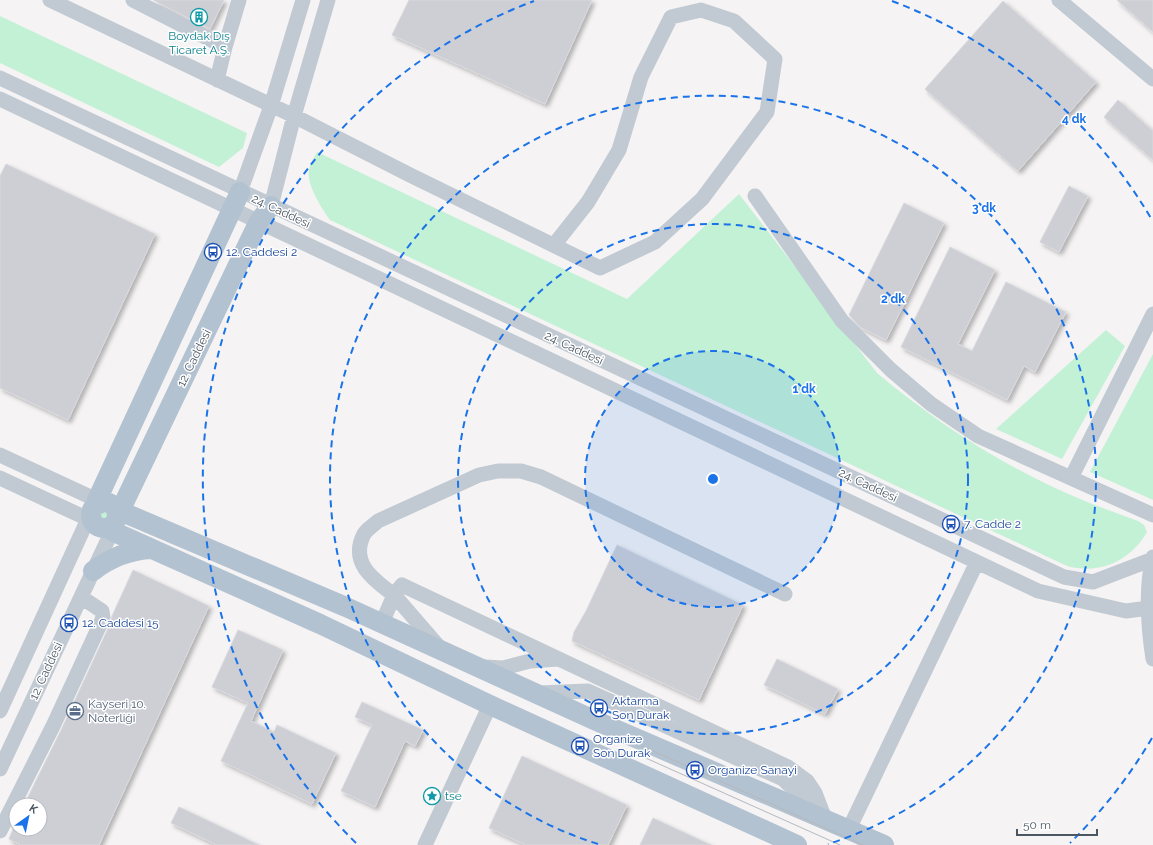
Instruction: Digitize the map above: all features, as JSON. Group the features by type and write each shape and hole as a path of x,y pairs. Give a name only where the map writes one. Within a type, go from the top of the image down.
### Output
{"main road":[{"name":"12. Caddesi","path":"94,510 236,201"},
{"name":"12. Caddesi","path":"115,520 265,214"},
{"path":"94,510 97,526 105,528 115,520"},
{"path":"115,520 152,549 320,624 490,705 797,845"},
{"path":"115,520 382,623 594,720 884,845"},
{"path":"93,571 111,559 122,554 132,551 152,549"}],"street":[{"path":"50,0 294,116 412,176 600,268 655,242 702,199 767,112 775,59 734,21 701,10 671,17 641,77 619,150 588,202 554,245"},
{"path":"133,0 225,47"},
{"path":"217,80 239,0"},
{"path":"236,201 272,106 303,0"},
{"path":"265,214 328,0"},
{"path":"1059,0 1153,79"},
{"name":"24. Caddesi","path":"0,78 236,201"},
{"name":"24. Caddesi","path":"0,99 265,214 1064,577 1093,582 1153,558"},
{"path":"755,196 842,321 909,386 954,421 978,436 1153,515"},
{"name":"24. Caddesi","path":"265,214 1038,591 1126,611 1150,604"},
{"path":"1071,478 1153,314"},
{"path":"0,455 94,510"},
{"path":"442,651 394,595 370,577 361,562 360,546 364,533 378,521 479,475 498,471 521,470 541,476 785,594"},
{"path":"0,478 94,510"},
{"name":"12. Caddesi","path":"0,712 94,510"},
{"name":"12. Caddesi","path":"0,768 81,597 115,520"},
{"path":"1153,558 1149,573 1153,660"},
{"path":"849,829 977,562"},
{"path":"382,623 394,595 402,585 788,767 807,781 815,793 825,819"},
{"path":"0,831 54,724 103,618 102,611 81,597"},
{"path":"478,667 503,668 530,661 558,659"},
{"path":"425,845 490,705"}],"green space":[{"path":"0,16 247,133 243,148 219,167 0,63"},
{"path":"317,152 627,299 739,194 877,373 946,426 995,457 1046,484 1097,506 1138,521 1144,525 1147,532 1132,551 1113,563 1091,569 1067,566 330,220 319,203 310,182 310,168"},
{"path":"1106,330 1125,346 1062,459 996,429"},
{"path":"1153,354 1153,500 1090,472"},
{"path":"106,508 109,509 112,516 102,523 98,520 97,512"}],"building":[{"name":"Boydak Dış Ticaret A.Ş.","path":"153,0 224,0 210,29"},
{"path":"409,0 592,0 545,104 392,35"},
{"path":"1117,0 1153,0 1153,32"},
{"path":"1003,1 1096,82 1018,171 925,89"},
{"path":"1118,100 1153,131 1153,160 1104,117"},
{"path":"6,164 155,234 68,420 0,388 0,176"},
{"path":"1069,186 1088,196 1059,252 1040,242"},
{"path":"904,203 944,223 886,340 860,327 849,315"},
{"path":"950,247 995,270 958,344 972,351 1006,282 1066,312 1035,372 1024,366 1007,400 901,347"},
{"path":"617,545 743,605 699,700 572,641 574,632 586,611"},
{"path":"133,570 209,606 99,845 21,845 9,839 10,837 48,837 48,797 28,797 62,728 111,622 112,616"},
{"path":"238,630 283,650 251,721 274,732 277,725 336,753 312,804 221,761 248,703 212,687"},
{"path":"777,659 838,689 825,714 764,685"},
{"path":"362,702 423,730 415,746 405,741 375,807 341,791 372,725 355,717"},
{"path":"522,756 627,805 608,845 526,845 489,828"},
{"path":"179,807 259,845 217,845 171,823"},
{"path":"653,818 711,845 640,845"}],"tram line":[{"path":"642,746 863,845"},
{"path":"639,755 840,845"}],"place":[{"name":"Boydak Dış Ticaret A.Ş.","path":"199,17"},
{"name":"12. Caddesi 2","path":"213,252"},
{"name":"7. Cadde 2","path":"951,524"},
{"name":"12. Caddesi 15","path":"69,623"},
{"name":"Aktarma Son Durak","path":"599,708"},
{"name":"Kayseri 10. Noterliği","path":"75,711"},
{"name":"Organize Son Durak","path":"580,746"},
{"name":"Organize Sanayi","path":"695,770"},
{"name":"tse","path":"432,796"}]}
